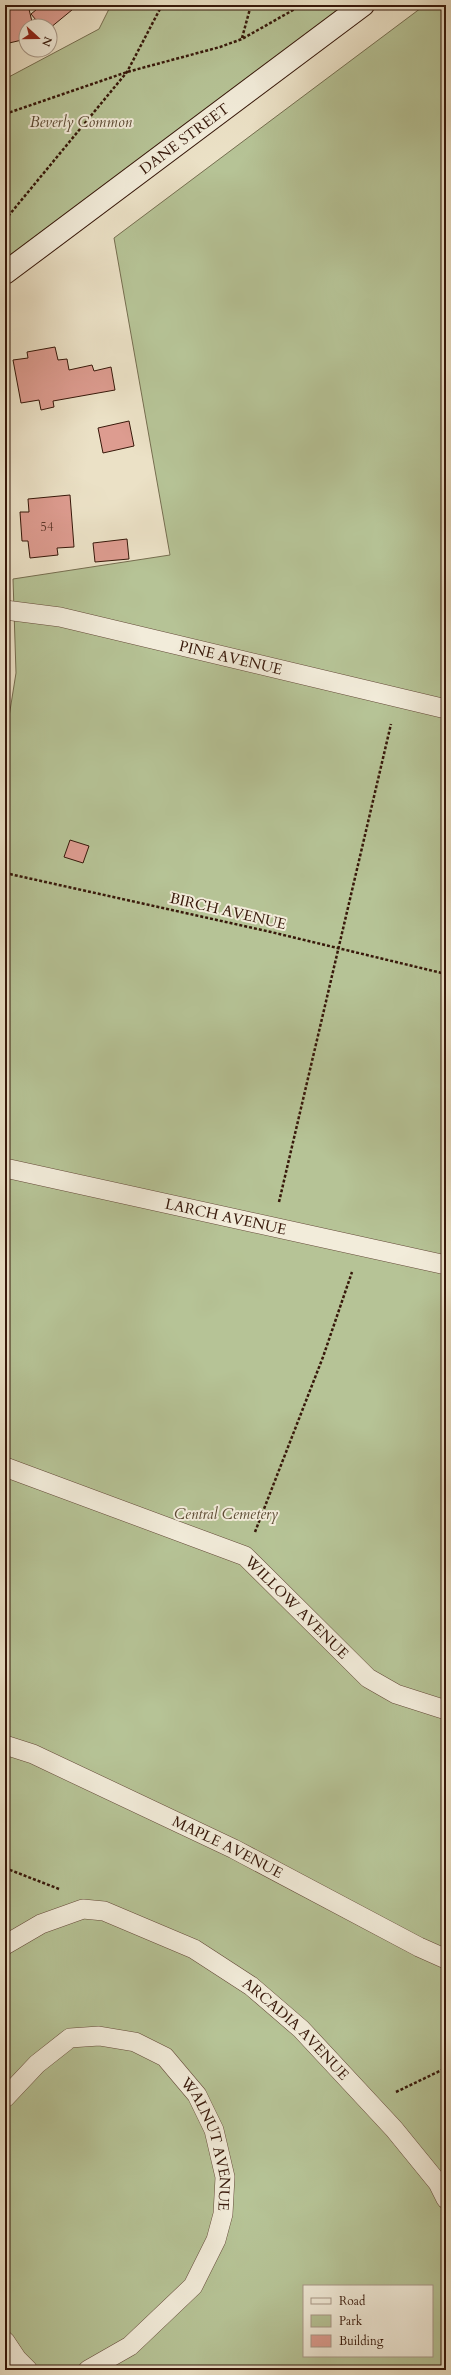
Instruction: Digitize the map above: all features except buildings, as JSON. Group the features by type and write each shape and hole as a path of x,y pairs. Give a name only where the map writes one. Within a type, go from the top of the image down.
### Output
{"main road":[{"name":"DANE STREET","path":"5,273 363,5"}],"lane":[{"name":"PINE AVENUE","path":"10,610 60,617 446,709"},
{"name":"LARCH AVENUE","path":"5,1168 446,1265"},
{"name":"WILLOW AVENUE","path":"5,1467 245,1556 368,1678 396,1694 446,1710"},
{"name":"MAPLE AVENUE","path":"5,1745 33,1754 227,1845 446,1959"},
{"name":"ARCADIA AVENUE","path":"5,1945 41,1924 83,1909 104,1911 194,1949 251,1986 301,2029 372,2104 438,2183 446,2199"},
{"name":"WALNUT AVENUE","path":"5,2098 37,2064 70,2038 99,2036 135,2042 165,2057 197,2095 214,2130 225,2177 223,2214 216,2240 193,2286 130,2346 88,2370"},
{"path":"5,2341 17,2359 28,2370"}],"path":[{"path":"5,220 127,72 162,5"},
{"path":"242,39 251,5"},
{"path":"5,114 127,72 242,39 302,5"},
{"path":"273,1226 337,948 397,698"},
{"name":"BIRCH AVENUE","path":"5,873 446,974"},
{"path":"245,1556 323,1357 362,1246"},
{"path":"372,2104 446,2068"}],"green space":[{"name":"Beverly Common","path":"111,5 374,5 294,67 5,260 5,79 44,58 58,58 58,51 99,29"},
{"name":"Central Cemetery","path":"425,5 446,5 446,2370 5,2370 5,742 16,673 13,579 170,555 114,238"}]}
